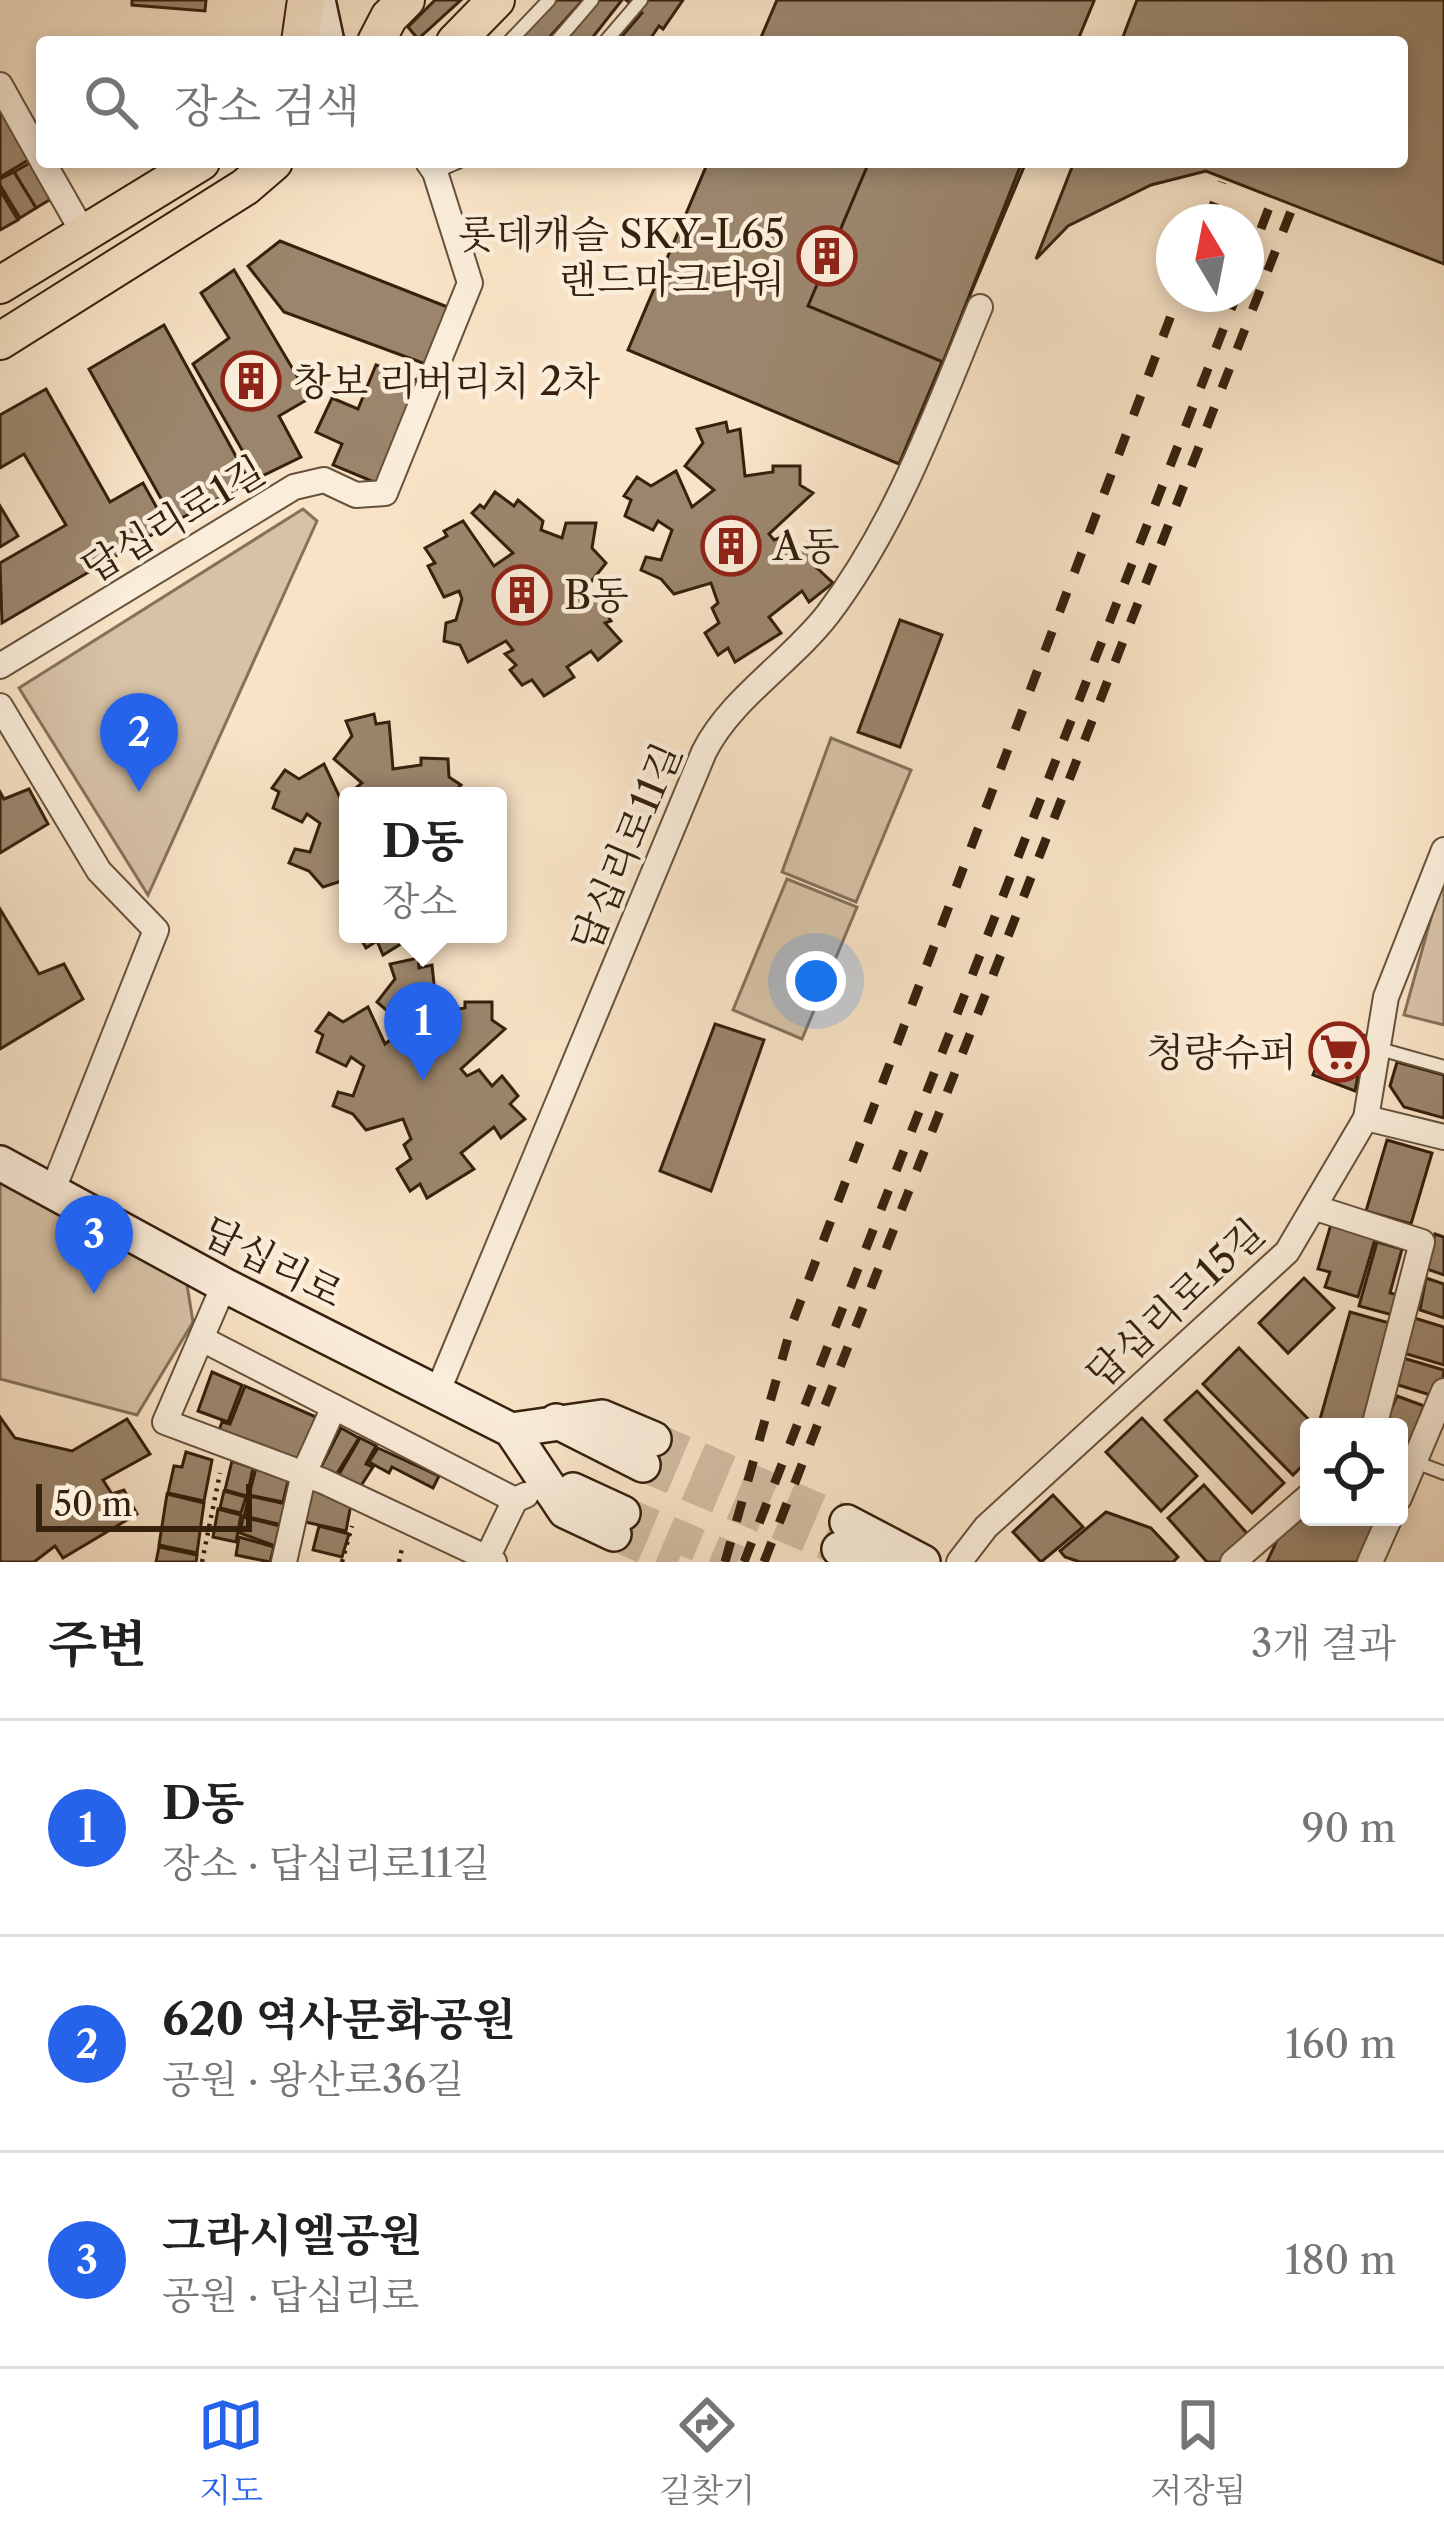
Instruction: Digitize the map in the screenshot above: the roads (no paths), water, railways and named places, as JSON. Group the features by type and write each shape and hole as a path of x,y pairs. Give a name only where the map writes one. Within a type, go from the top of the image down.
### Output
{"main road":[{"path":"300,36 307,0"},
{"path":"318,0 326,36"},
{"path":"379,36 406,0"},
{"path":"460,36 496,0"},
{"path":"0,285 190,168"},
{"path":"0,341 245,187 267,168"},
{"name":"답십리로","path":"0,1163 224,1285 511,1430 544,1476 619,1524"},
{"path":"511,1430 602,1417 648,1452"},
{"path":"892,1562 843,1535 923,1562"}],"street":[{"path":"0,85 36,149"},
{"path":"47,168 84,234"},
{"name":"답십리로1길","path":"0,666 294,487 324,480 356,495 385,493 470,284 441,168"},
{"name":"답십리로11길","path":"437,1394 704,752 736,709 809,638 870,553 908,484 980,307"},
{"path":"0,706 99,871 156,930 52,1192"},
{"name":"답십리로15길","path":"959,1562 986,1527 1287,1252 1366,1118 1386,997 1442,860"},
{"path":"1366,1118 1444,1137"},
{"path":"1316,1208 1422,1242 1376,1418"},
{"path":"224,1285 165,1422 304,1473 490,1560 515,1500 544,1476"},
{"path":"202,1339 515,1500"},
{"path":"1408,1478 1444,1391"},
{"path":"284,1562 304,1473 334,1407"},
{"path":"1233,1562 1300,1504"},
{"path":"1370,1562 1386,1526"}],"lane":[{"path":"515,36 549,0"},
{"path":"561,36 592,0"},
{"path":"610,36 640,0"},
{"path":"1376,1048 1444,1066"},
{"path":"1415,1462 1444,1473"}],"tunnel":[{"path":"654,1439 847,1522"},
{"path":"643,1465 839,1549"},
{"path":"623,1513 738,1562"},
{"path":"614,1534 678,1562"}],"railway":[{"path":"1214,204 1222,182"},
{"path":"1264,221 1270,205"},
{"path":"764,1562 1291,211"},
{"path":"725,1562 792,1324 1172,312"},
{"path":"744,1562 1230,312"}],"place":[{"name":"롯데캐슬 SKY-L65 랜드마크타워","path":"827,256"},
{"name":"창보 리버리치 2차","path":"251,381"},
{"name":"A동","path":"731,546"},
{"name":"B동","path":"522,595"},
{"name":"620 역사문화공원","path":"139,792"},
{"name":"청량슈퍼","path":"1339,1052"},
{"name":"D동","path":"423,1081"},
{"name":"그라시엘공원","path":"94,1294"}]}
